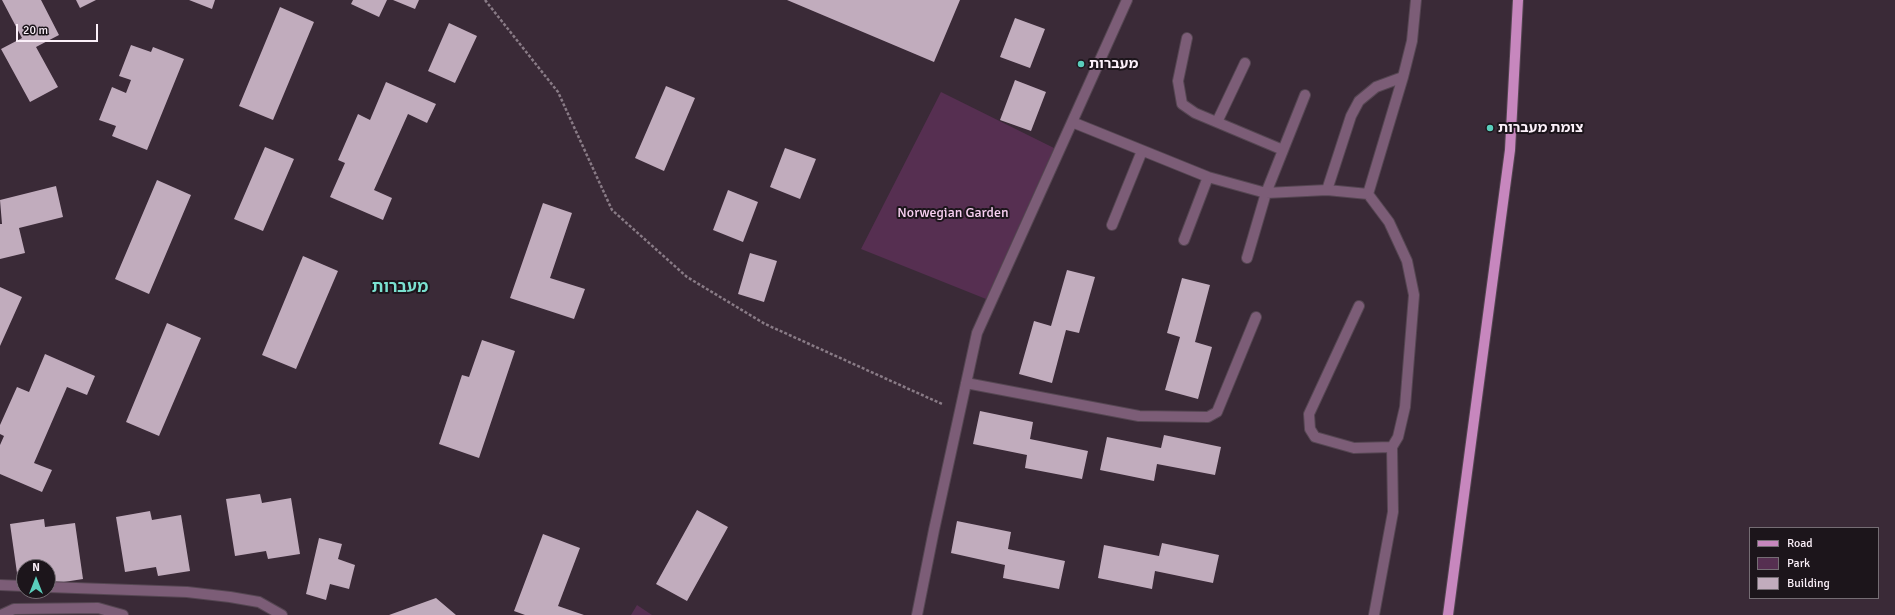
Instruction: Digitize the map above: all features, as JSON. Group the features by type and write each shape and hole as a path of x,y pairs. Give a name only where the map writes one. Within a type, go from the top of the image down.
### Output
{"main road":[{"path":"1448,615 1510,150 1518,0"}],"street":[{"path":"917,615 977,333 1127,0"},
{"path":"1368,194 1403,77 1412,41 1416,0"},
{"path":"1187,38 1178,81 1182,104 1195,113 1283,150"},
{"path":"1217,122 1245,63"},
{"path":"1327,190 1351,116 1359,101 1376,87 1403,77"},
{"path":"1247,258 1266,193 1305,94"},
{"path":"1072,122 1208,177 1266,193 1327,190 1368,194 1389,222 1407,261 1414,295 1405,407 1398,437 1392,447 1393,512 1374,615"},
{"path":"1112,225 1142,151"},
{"path":"1184,240 1208,177"},
{"path":"1359,306 1309,414 1310,429 1315,437 1354,448 1392,447"},
{"path":"966,383 1139,416 1208,417 1217,412 1256,317"},
{"path":"0,585 16,586"},
{"path":"56,586 187,592 230,597 259,602 282,615"},
{"path":"1,615 14,609 98,608 123,615"}],"path":[{"path":"485,0 558,92 612,210 687,277 765,324 960,412"}],"green space":[{"name":"Norwegian Garden","path":"941,92 1054,148 986,299 861,249"},
{"path":"637,605 652,615 631,615"}],"building":[{"path":"2,0 41,0 59,35 36,47 58,87 30,102 1,49 22,38"},
{"path":"76,0 96,0 80,8"},
{"path":"189,0 215,0 212,9"},
{"path":"353,0 387,0 379,17 351,4"},
{"path":"393,0 419,0 415,9"},
{"path":"787,0 960,0 934,62"},
{"path":"280,7 314,22 273,120 239,106"},
{"path":"1015,18 1045,29 1030,68 1000,57"},
{"path":"449,23 477,36 455,83 428,71"},
{"path":"131,45 151,52 153,47 184,59 147,150 112,136 116,126 99,120 112,87 126,93 131,80 119,76"},
{"path":"1015,80 1046,92 1031,131 1000,120"},
{"path":"386,82 436,104 427,123 408,114 374,190 392,198 383,220 330,197 345,163 338,160 358,114 370,120"},
{"path":"666,86 695,98 664,171 635,158"},
{"path":"265,147 294,159 263,231 234,219"},
{"path":"785,148 816,159 800,199 770,187"},
{"path":"157,180 191,195 149,294 115,279"},
{"path":"56,186 63,217 19,228 25,253 0,259 0,224 2,224 0,200"},
{"path":"728,190 758,202 743,242 713,230"},
{"path":"543,203 572,213 550,278 585,289 574,319 510,298"},
{"path":"750,253 777,261 764,302 738,294"},
{"path":"303,256 338,271 296,369 262,355"},
{"path":"1067,270 1095,277 1079,333 1066,330 1052,383 1019,374 1034,321 1051,326"},
{"path":"1182,278 1210,285 1195,342 1212,347 1198,399 1165,390 1180,337 1167,333"},
{"path":"0,287 22,297 0,346"},
{"path":"167,323 201,338 159,436 126,422"},
{"path":"482,340 515,351 479,458 439,444 462,375 469,377"},
{"path":"45,354 95,376 87,395 67,387 34,463 52,470 42,492 0,474 0,445 4,436 0,434 0,425 17,387 29,392"},
{"path":"980,411 1033,422 1030,439 1088,451 1082,479 1025,468 1027,455 973,444"},
{"path":"1164,435 1221,447 1215,475 1157,464 1154,481 1100,470 1107,437 1161,448"},
{"path":"260,494 262,503 291,498 300,554 268,559 266,551 235,556 226,499"},
{"path":"697,510 728,527 687,601 656,584"},
{"path":"150,511 152,520 181,515 190,571 158,576 156,567 125,572 116,517"},
{"path":"44,519 45,527 75,523 83,579 56,583 56,559 16,559 16,566 10,524"},
{"path":"957,521 1011,532 1008,549 1065,561 1059,589 1003,578 1005,565 951,553"},
{"path":"543,534 580,548 558,606 584,615 525,615 514,611"},
{"path":"319,538 342,544 338,559 355,565 349,589 330,584 326,600 306,594"},
{"path":"1162,543 1219,555 1213,583 1155,571 1152,589 1098,578 1104,545 1159,556"},
{"path":"436,598 456,615 389,615"}],"place":[{"name":"מעברות","path":"1081,64"},
{"name":"צומת מעברות","path":"1490,128"}],"district":[{"name":"מעברות","path":"400,288"}]}
